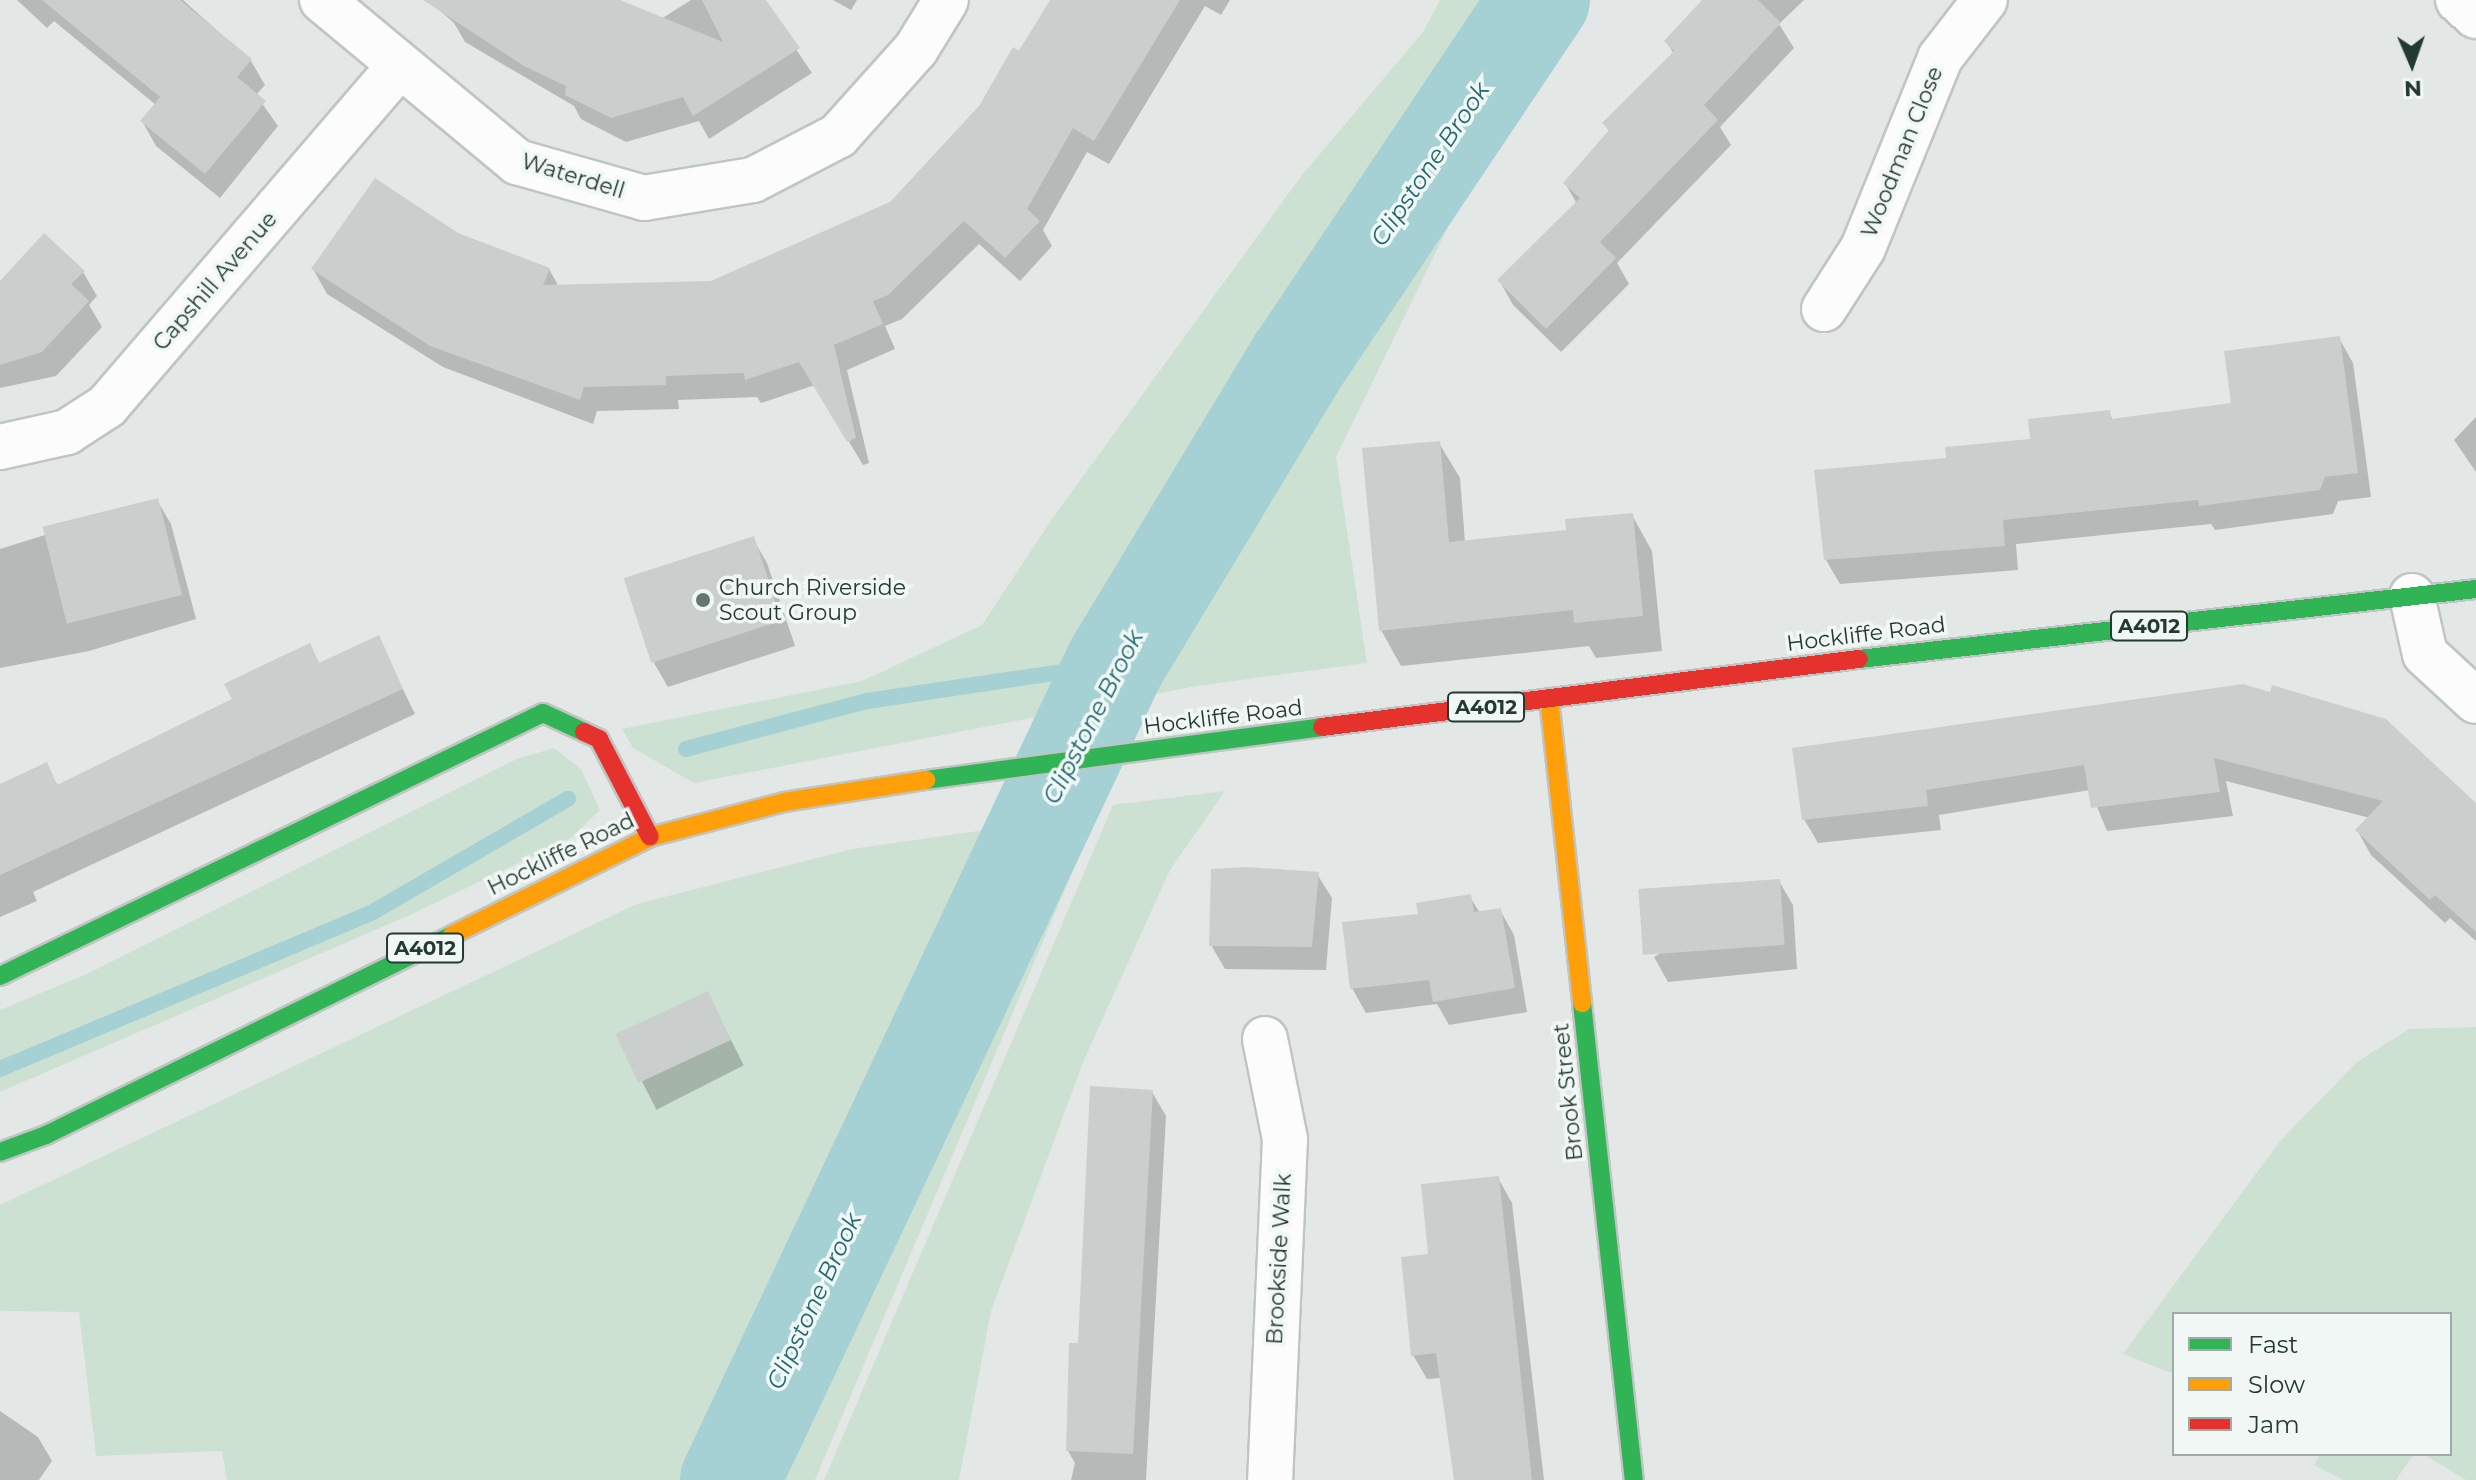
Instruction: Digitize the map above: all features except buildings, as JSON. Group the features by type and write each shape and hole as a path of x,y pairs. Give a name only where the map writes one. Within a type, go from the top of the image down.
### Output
{"main road":[{"name":"Hockliffe Road","path":"0,1152 46,1135 650,837 784,802 1020,766 1549,698 2476,589"},
{"name":"Brook Street","path":"1549,698 1634,1480"},
{"path":"0,976 543,713 599,739 650,837"}],"street":[{"name":"Waterdell","path":"322,0 398,68 517,162 644,198 753,180 838,136 916,49 946,0"},
{"name":"Woodman Close","path":"1824,309 1863,248 1940,58 1985,0"},
{"path":"2458,0 2476,16"},
{"name":"Capshill Avenue","path":"0,447 67,432 107,406 398,68"},
{"path":"2412,596 2425,654 2476,701"},
{"name":"Brookside Walk","path":"1265,1039 1285,1139 1270,1480"}],"green space":[{"path":"1440,0 1586,0 1454,215 1336,457 1367,663 1197,686 694,783 633,748 622,729 862,681 982,625 1052,519 1302,175 1423,32"},
{"path":"554,748 581,769 600,810 571,838 410,915 0,1092 0,1010 89,973 519,758"},
{"name":"Clipstone Brook","path":"1225,791 1170,870 1084,1060 991,1311 959,1480 824,1480 1113,805"},
{"name":"Clipstone Brook","path":"1097,814 815,1480 227,1480 222,1451 96,1456 79,1312 0,1311 0,1205 637,904 852,849"},
{"path":"2476,1027 2476,1480 2466,1480 2426,1456 2452,1456 2452,1312 2172,1312 2172,1373 2123,1354 2280,1141 2357,1062 2409,1029"},
{"path":"2319,1456 2413,1456 2396,1480 2343,1480 2314,1465"}],"waterway":[{"name":"Clipstone Brook","path":"730,1480 1115,664 1298,361 1540,0"},
{"path":"686,749 867,701 1115,664"},
{"path":"0,1069 371,913 568,799"}],"traffic: fast":[{"path":"1859,659 2476,589"},
{"path":"0,976 543,713 584,732"},
{"path":"926,780 1322,727"},
{"path":"0,1152 46,1135 452,935"},
{"path":"1582,1003 1634,1480"}],"traffic: slow":[{"path":"1549,698 1582,1003"},
{"path":"452,935 650,837 784,802 926,780"}],"traffic: jam":[{"path":"1322,727 1859,659"},
{"path":"584,732 599,739 650,837"}],"place":[{"name":"Church Riverside Scout Group","path":"703,600"}]}
